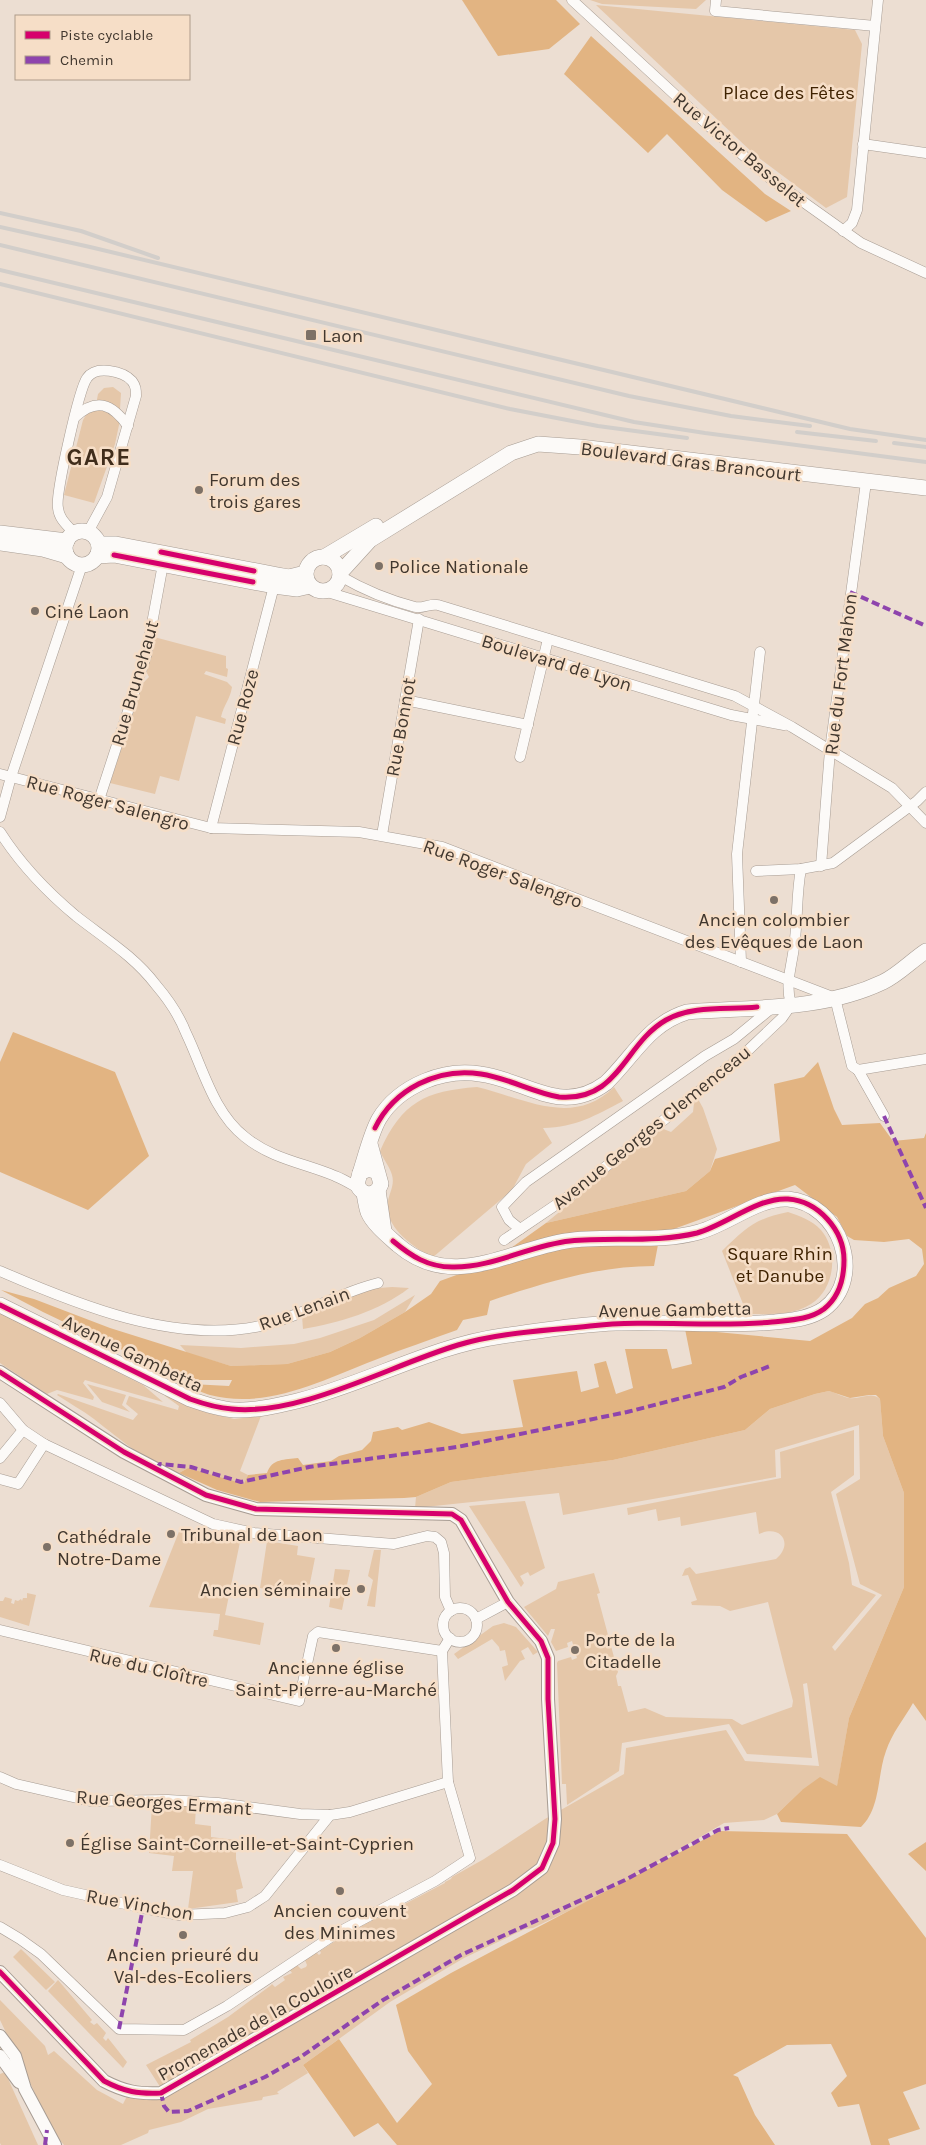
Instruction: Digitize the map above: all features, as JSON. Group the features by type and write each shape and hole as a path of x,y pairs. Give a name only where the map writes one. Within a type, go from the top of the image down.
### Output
{"main road":[{"name":"Boulevard Gras Brancourt","path":"340,574 370,540 464,481 520,449 538,444 926,488"},
{"name":"Boulevard Gras Brancourt","path":"324,557 430,495 464,481"},
{"path":"0,533 74,540"},
{"path":"0,544 44,549 93,535 98,550"},
{"path":"74,540 72,562 82,565 91,563 98,550 116,544 308,580 319,591 335,586 340,574 335,562 319,557 309,563 308,580 297,589 114,555 98,550"},
{"path":"364,1184 370,1144 375,1128 388,1106 407,1090 428,1080 454,1073 481,1074 548,1095 570,1098 579,1097 597,1090 606,1084 654,1028 673,1017 687,1012 798,1004 835,998 884,982 926,951"},
{"path":"364,1184 369,1169 378,1172 370,1144"},
{"name":"Avenue Gambetta","path":"0,1306 190,1399 222,1408 244,1410 288,1404 334,1391 458,1345 502,1336 615,1323 742,1325 809,1317 825,1308 838,1293 841,1284 844,1258 839,1236 827,1218 811,1206 787,1199 766,1202 708,1230 688,1235 569,1241 462,1267 432,1265 406,1252 385,1233 368,1212 364,1184"}],"street":[{"name":"Rue Victor Basselet","path":"572,0 732,146 771,179 842,230 877,252 926,273"},
{"path":"716,0 715,11 875,26"},
{"path":"842,230 852,223 855,217 878,0"},
{"path":"863,144 926,152"},
{"path":"94,372 112,372 125,376 136,386 136,396 107,497 74,540 61,519 57,502 75,417 84,384 94,372"},
{"path":"75,417 89,407 101,405 116,411 128,426"},
{"name":"Rue du Fort Mahon","path":"821,866 830,750 866,482"},
{"name":"Rue Brunehaut","path":"99,800 146,656 163,564"},
{"path":"0,817 11,777 82,565"},
{"name":"Boulevard de Lyon","path":"340,574 372,594 418,608 433,604 735,696 792,727 892,788 926,823"},
{"name":"Rue Roze","path":"211,828 274,586"},
{"name":"Boulevard de Lyon","path":"324,591 752,720 792,727"},
{"name":"Rue Bonnot","path":"382,835 420,619"},
{"path":"520,756 548,639"},
{"path":"741,962 737,854 760,652"},
{"path":"405,700 528,724"},
{"name":"Rue Roger Salengro","path":"0,774 211,828 322,830 382,835 442,847 835,998"},
{"path":"756,871 801,869 833,863 926,792"},
{"path":"0,831 21,862 40,884 78,917 116,944 156,984 179,1017 217,1104 244,1137 267,1152 364,1184"},
{"path":"798,1004 787,991 794,947 797,887 801,869"},
{"path":"798,1004 801,985"},
{"path":"835,998 852,1066 858,1070 884,1116"},
{"name":"Avenue Georges Clemenceau","path":"504,1240 568,1196 660,1124 759,1040 798,1004"},
{"name":"Avenue Georges Clemenceau","path":"520,1229 509,1220 502,1207 526,1182 554,1160 705,1056 734,1039 774,1006"},
{"path":"858,1070 926,1059"},
{"name":"Rue Lenain","path":"0,1271 44,1290 139,1320 187,1329 224,1331 262,1325 296,1314 354,1289 378,1283"},
{"path":"0,1372 124,1452 206,1496 256,1509 452,1514 461,1520 508,1602 476,1619"},
{"path":"0,1403 23,1430 44,1444 213,1524 229,1529 304,1538 394,1544 427,1536 435,1537 441,1542 444,1553 445,1597 451,1611"},
{"path":"0,1458 23,1430"},
{"path":"0,1479 18,1484 44,1444"},
{"name":"Promenade de la Couloire","path":"0,1972 104,2080 120,2089 140,2094 161,2093 513,1890 542,1868 553,1843 555,1819 548,1699 548,1658 541,1641 508,1602"},
{"path":"466,1609 476,1619 476,1630 470,1638 460,1641 450,1638 447,1634 444,1624 451,1611 466,1609"},
{"name":"Rue du Cloître","path":"0,1630 299,1701 313,1636 318,1632 442,1651"},
{"path":"0,1927 41,1954 119,2029 184,2030 228,2006 338,1933 435,1881 470,1858 448,1782 442,1651 450,1638"},
{"name":"Rue Georges Ermant","path":"0,1777 16,1784 90,1801 218,1803 300,1814 330,1815"},
{"path":"330,1815 350,1812 448,1782"},
{"name":"Rue Vinchon","path":"0,1864 63,1890 143,1908 179,1915 225,1913 248,1907 265,1896 330,1815"},
{"path":"0,2036 14,2056 25,2089"},
{"path":"0,2056 25,2089 55,2145"}],"green space":[{"path":"590,0 706,0 696,9 602,4"},
{"name":"Place des Fêtes","path":"596,5 855,30 862,44 847,197 826,208 755,155"},
{"path":"113,387 121,393 119,425 115,444 94,503 64,495 83,420 88,412 95,410 98,394 104,388"},
{"path":"154,637 226,656 227,677 206,671 204,674 227,682 232,687 221,717 226,719 225,724 196,716 179,781 160,776 155,794 110,783 143,683 149,677 146,671"},
{"path":"477,1087 530,1103 565,1108 582,1106 598,1099 614,1087 623,1101 576,1123 543,1128 552,1143 526,1164 512,1190 432,1258 401,1235 391,1220 388,1202 393,1179 380,1151 397,1121 417,1102 443,1092"},
{"path":"698,1099 717,1149 710,1171 686,1191 546,1223 661,1128 671,1132 693,1112 694,1103"},
{"name":"Square Rhin et Danube","path":"788,1212 814,1224 827,1239 832,1259 829,1280 819,1297 804,1308 780,1314 747,1314 722,1251 738,1236 759,1221"},
{"path":"409,1288 385,1303 358,1315 303,1329 302,1316 367,1289"},
{"path":"415,1295 405,1312 360,1338 330,1352 287,1364 231,1366 187,1353 180,1345 241,1348 294,1344 320,1338 374,1320"},
{"path":"0,1313 143,1385 163,1402 85,1380 83,1383 94,1397 93,1400 57,1390 47,1394 0,1363"},
{"path":"87,1384 126,1395 122,1405 130,1412 102,1402"},
{"path":"829,1391 849,1398 873,1396 880,1399 883,1436 904,1493 904,1587 849,1718 837,1787 802,1790 777,1814 764,1820 724,1823 600,1896 464,1958 390,2002 303,2065 308,2073 277,2092 279,2094 263,2097 262,2100 208,2109 181,2122 149,2130 148,2133 121,2145 64,2145 54,2133 0,2020 0,2000 45,2046 48,2055 54,2051 97,2090 123,2104 127,2096 166,2096 146,2065 191,2042 190,2040 228,2017 272,1984 275,1987 285,1980 283,1977 292,1973 290,1970 297,1965 301,1969 306,1967 305,1960 316,1952 319,1955 320,1951 343,1936 345,1938 348,1937 346,1934 353,1930 354,1932 357,1931 356,1928 362,1924 365,1925 364,1923 371,1922 371,1920 445,1883 545,1819 624,1774 626,1748 726,1730 745,1761 819,1766 807,1683 803,1684 812,1758 747,1754 729,1724 622,1743 619,1771 567,1805 566,1784 562,1784 557,1663 571,1657 572,1660 577,1658 572,1641 567,1643 568,1647 556,1651 551,1642 555,1629 551,1629 548,1636 524,1607 556,1589 558,1582 594,1573 600,1593 597,1594 618,1672 616,1676 618,1686 621,1686 628,1712 645,1708 666,1717 732,1719 742,1725 792,1707 793,1701 768,1602 730,1611 720,1606 692,1605 691,1602 697,1600 688,1575 682,1576 685,1569 690,1567 696,1574 776,1559 784,1547 782,1537 773,1532 759,1534 756,1512 681,1526 680,1517 658,1521 656,1509 628,1515 627,1508 781,1478 780,1452 854,1430 854,1475 831,1492 849,1563 852,1585 876,1595 832,1647 835,1651 882,1595 860,1584 836,1494 860,1479 859,1425 775,1450 776,1477 563,1515 559,1493 415,1508 416,1497 451,1482 613,1460 745,1430 770,1409"},
{"path":"58,1394 133,1420 138,1414 126,1404 129,1396 178,1410 179,1406 165,1396 166,1394 205,1412 234,1419 261,1416 240,1471 248,1475 244,1485 188,1468 179,1473 156,1463 134,1450"},
{"path":"525,1501 545,1568 530,1576 528,1572 520,1576 524,1583 521,1587 469,1506"},
{"path":"180,1529 197,1538 204,1530 241,1537 225,1615 264,1623 260,1645 213,1636 214,1630 218,1630 220,1614 149,1607"},
{"path":"267,1541 298,1546 297,1555 315,1558 307,1598 260,1588"},
{"path":"374,1550 381,1550 375,1607 367,1606 373,1580 368,1576"},
{"path":"335,1569 350,1570 342,1610 329,1607"},
{"path":"27,1593 36,1595 29,1626 0,1617 0,1601 3,1601 5,1597 12,1599 11,1603 14,1604 15,1600 21,1599 22,1601 23,1598 27,1598"},
{"path":"504,1623 516,1627 538,1652 533,1655 528,1647 521,1651 525,1659 520,1661 505,1681 502,1667 508,1665 505,1650 500,1651 492,1639 458,1659 454,1654 493,1626"},
{"path":"152,1805 196,1806 195,1824 211,1826 211,1837 236,1840 236,1859 243,1888 236,1890 238,1902 188,1909 193,1871 172,1871 174,1856 149,1853"},
{"path":"21,1949 55,1982 46,1990 13,1957"},
{"path":"58,1980 92,2020 90,2022 94,2025 97,2023 106,2033 103,2038 106,2041 108,2038 127,2062 123,2068 48,1991"},
{"path":"5,2072 38,2145 1,2145 0,2143 0,2074"}],"shaded area":[{"path":"462,0 556,0 580,24 549,49 498,56"},
{"path":"591,36 765,194 791,211 766,222 722,190 667,134 648,153 564,74"},
{"path":"13,1032 115,1072 149,1156 88,1210 0,1172 0,1062"},
{"path":"818,1062 834,1109 842,1125 880,1123 893,1141 924,1138 926,1133 926,1721 913,1703 889,1744 883,1760 872,1810 861,1827 781,1822 777,1814 802,1790 820,1777 837,1786 849,1718 904,1587 904,1493 883,1436 880,1399 876,1395 850,1398 829,1391 815,1394 770,1409 745,1430 613,1460 451,1482 416,1497 260,1502 217,1490 179,1473 188,1468 244,1484 248,1475 267,1473 269,1468 276,1462 298,1458 303,1465 331,1461 339,1456 362,1450 371,1441 373,1432 398,1427 402,1430 429,1422 462,1434 523,1427 513,1380 577,1371 581,1392 599,1387 594,1364 606,1361 616,1394 633,1388 625,1349 667,1349 672,1369 692,1364 685,1329 810,1341 852,1318 865,1304 878,1298 889,1288 916,1276 924,1264 922,1249 909,1239 884,1242 854,1240 847,1236 837,1217 795,1185 660,1234 654,1266 591,1272 510,1294 490,1301 487,1315 463,1320 457,1330 315,1384 274,1396 253,1399 231,1399 202,1392 191,1384 229,1386 232,1380 191,1380 181,1378 1,1290 34,1299 110,1328 231,1366 287,1364 330,1352 360,1338 405,1312 431,1294 440,1281 473,1269 511,1248 546,1223 686,1191 710,1171 715,1159 780,1141 774,1084 804,1077"},
{"path":"720,1831 847,1834 926,1938 926,2084 903,2092 920,2129 888,2139 890,2145 871,2145 859,2104 838,2107 831,2093 847,2076 831,2044 787,2045 733,2075 738,2077 755,2115 775,2145 397,2145 378,2123 354,2137 303,2065 339,2039 397,2123 432,2084 408,2051 396,2005 451,1973"},
{"path":"926,1842 926,1871 908,1854"}],"railway":[{"path":"0,213 81,231 158,258"},
{"path":"0,227 850,429 926,440"},
{"path":"0,245 629,396 731,416 810,426"},
{"path":"0,270 634,422 926,462"},
{"path":"0,284 510,409 598,426 687,438"},
{"path":"797,432 876,441"},
{"path":"894,443 926,447"}],"marked path":[{"path":"850,592 926,626"},
{"path":"884,1116 926,1208"},
{"path":"156,1469 160,1464 191,1467 241,1482 309,1467 457,1447 627,1412 724,1387 741,1377 770,1366"},
{"path":"161,2093 164,2106 169,2112 188,2111 265,2077 299,2058 383,2000 461,1955 625,1880 718,1830 729,1828"},
{"path":"119,2029 143,1908"},
{"path":"45,2145 47,2130"}],"cycle path":[{"path":"161,552 254,571"},
{"path":"114,555 253,582"},
{"path":"375,1128 383,1114 406,1092 419,1084 449,1074 481,1074 559,1097 579,1096 595,1090 608,1081 652,1030 666,1020 676,1015 699,1010 757,1007"},
{"path":"0,1305 190,1399 221,1408 259,1409 287,1405 316,1397 458,1345 490,1337 613,1324 749,1324 799,1319 818,1313 829,1304 840,1287 844,1267 843,1249 834,1228 827,1219 809,1205 788,1199 765,1202 697,1233 666,1238 586,1240 555,1243 482,1264 467,1266 452,1267 428,1263 413,1256 393,1241"},
{"path":"0,1372 124,1452 206,1495 256,1509 452,1514 461,1520 508,1602 541,1641 548,1658 548,1699 555,1819 553,1843 542,1868 513,1890 161,2093 132,2092 104,2081 0,1972"}],"place":[{"name":"Laon","path":"311,335"},
{"name":"Forum des trois gares","path":"199,490"},
{"name":"Police Nationale","path":"379,566"},
{"name":"Ciné Laon","path":"35,611"},
{"name":"Ancien colombier des Evêques de Laon","path":"774,900"},
{"name":"Tribunal de Laon","path":"171,1534"},
{"name":"Cathédrale Notre-Dame","path":"47,1547"},
{"name":"Ancien séminaire","path":"361,1589"},
{"name":"Ancienne église Saint-Pierre-au-Marché","path":"336,1648"},
{"name":"Porte de la Citadelle","path":"575,1650"},
{"name":"Église Saint-Corneille-et-Saint-Cyprien","path":"70,1843"},
{"name":"Ancien couvent des Minimes","path":"340,1891"},
{"name":"Ancien prieuré du Val-des-Ecoliers","path":"183,1935"}],"district":[{"name":"GARE","path":"99,457"}]}
